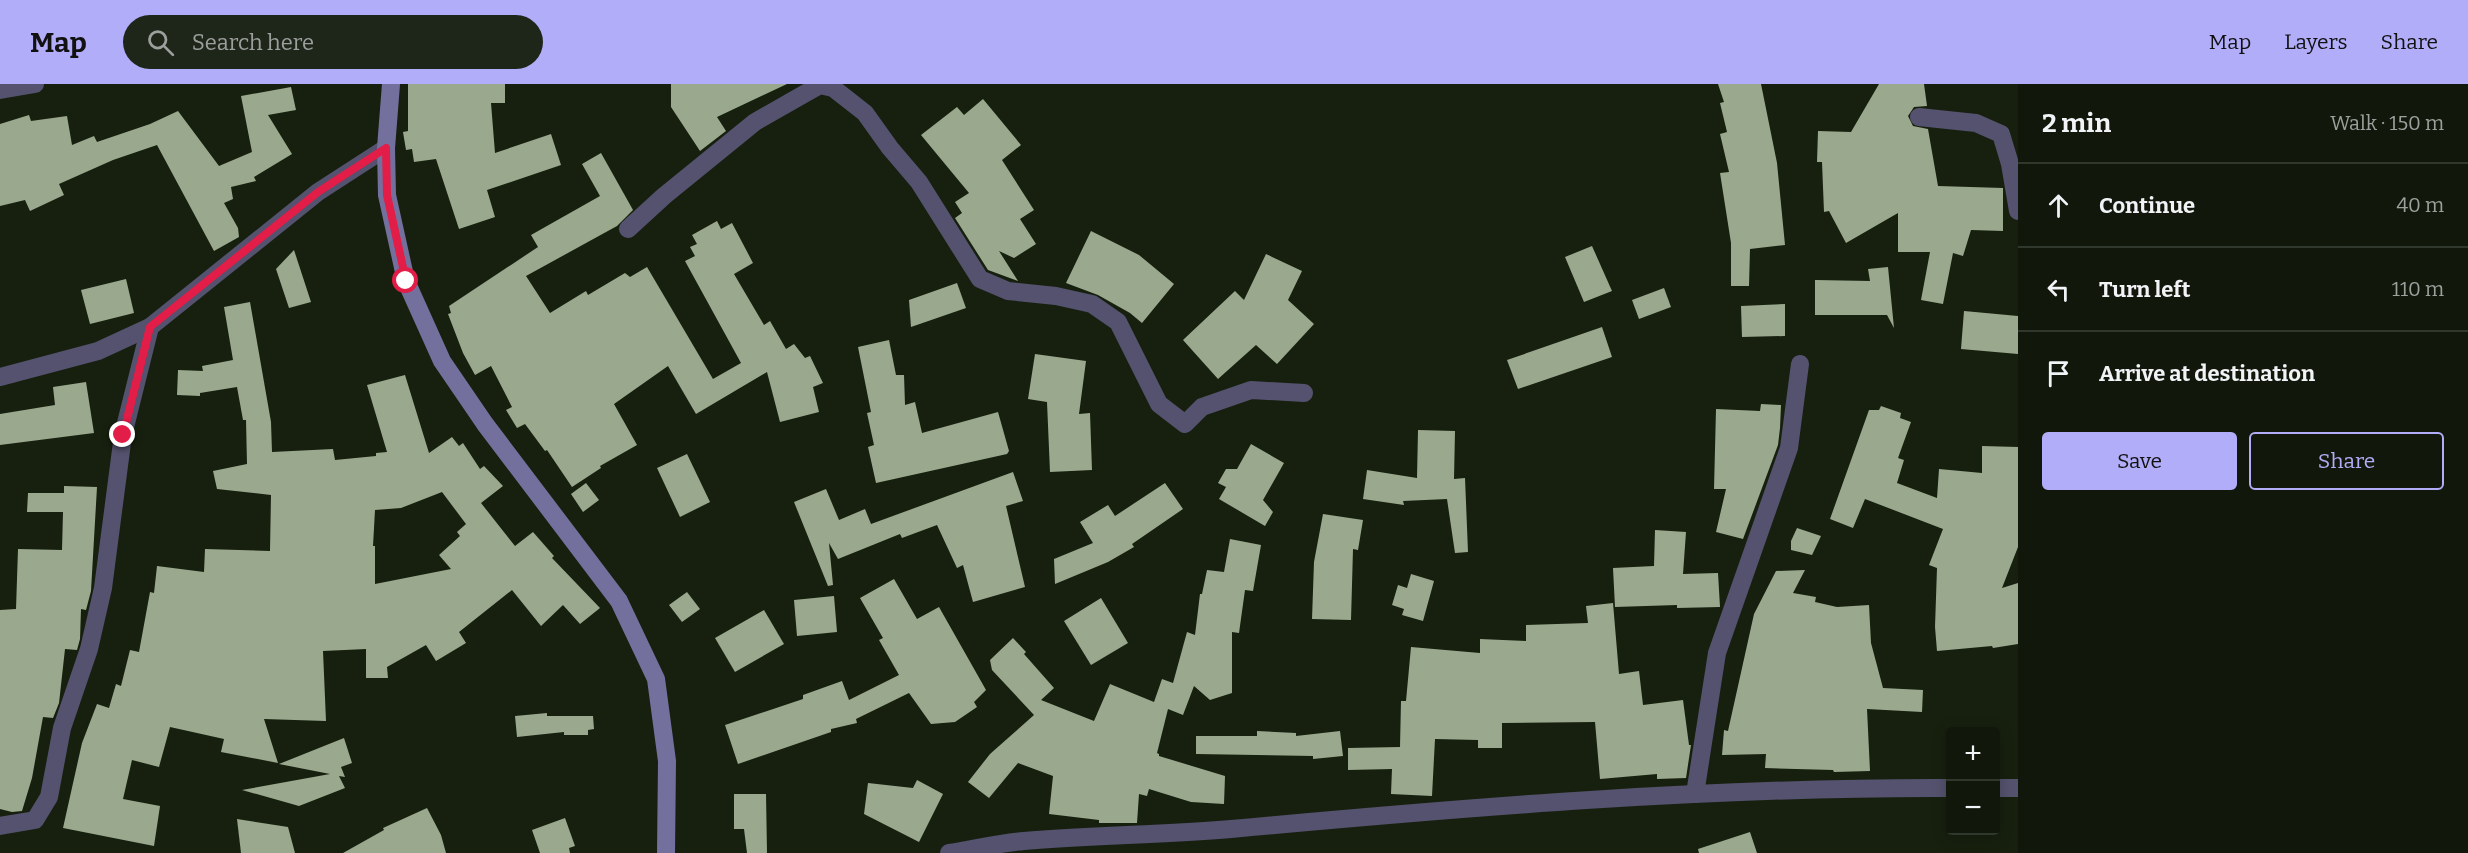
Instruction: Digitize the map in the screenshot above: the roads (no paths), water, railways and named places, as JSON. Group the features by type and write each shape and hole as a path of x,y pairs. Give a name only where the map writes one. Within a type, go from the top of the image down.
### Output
{"street":[{"path":"0,90 35,84"},
{"path":"391,84 386,148 387,195 406,281 442,361 485,424 619,601 656,679 667,761 666,853"},
{"path":"628,230 664,196 755,122 820,85 833,88 865,113 890,148 919,182 980,279 1008,291 1056,296 1092,304 1118,322 1160,404 1185,424 1202,407 1251,390 1304,393"},
{"path":"1919,117 1976,123 2001,134 2010,164 2018,211"},
{"path":"0,376 98,351 150,327 318,192 386,148"},
{"path":"0,826 35,820 49,797 62,728 89,649 103,588 123,435 150,327"},
{"path":"1695,794 1717,653 1789,448 1800,364"},
{"path":"949,853 1023,841 1170,835 1377,815 1695,794 1869,788 1946,788"},
{"path":"2000,788 2018,788"}]}
